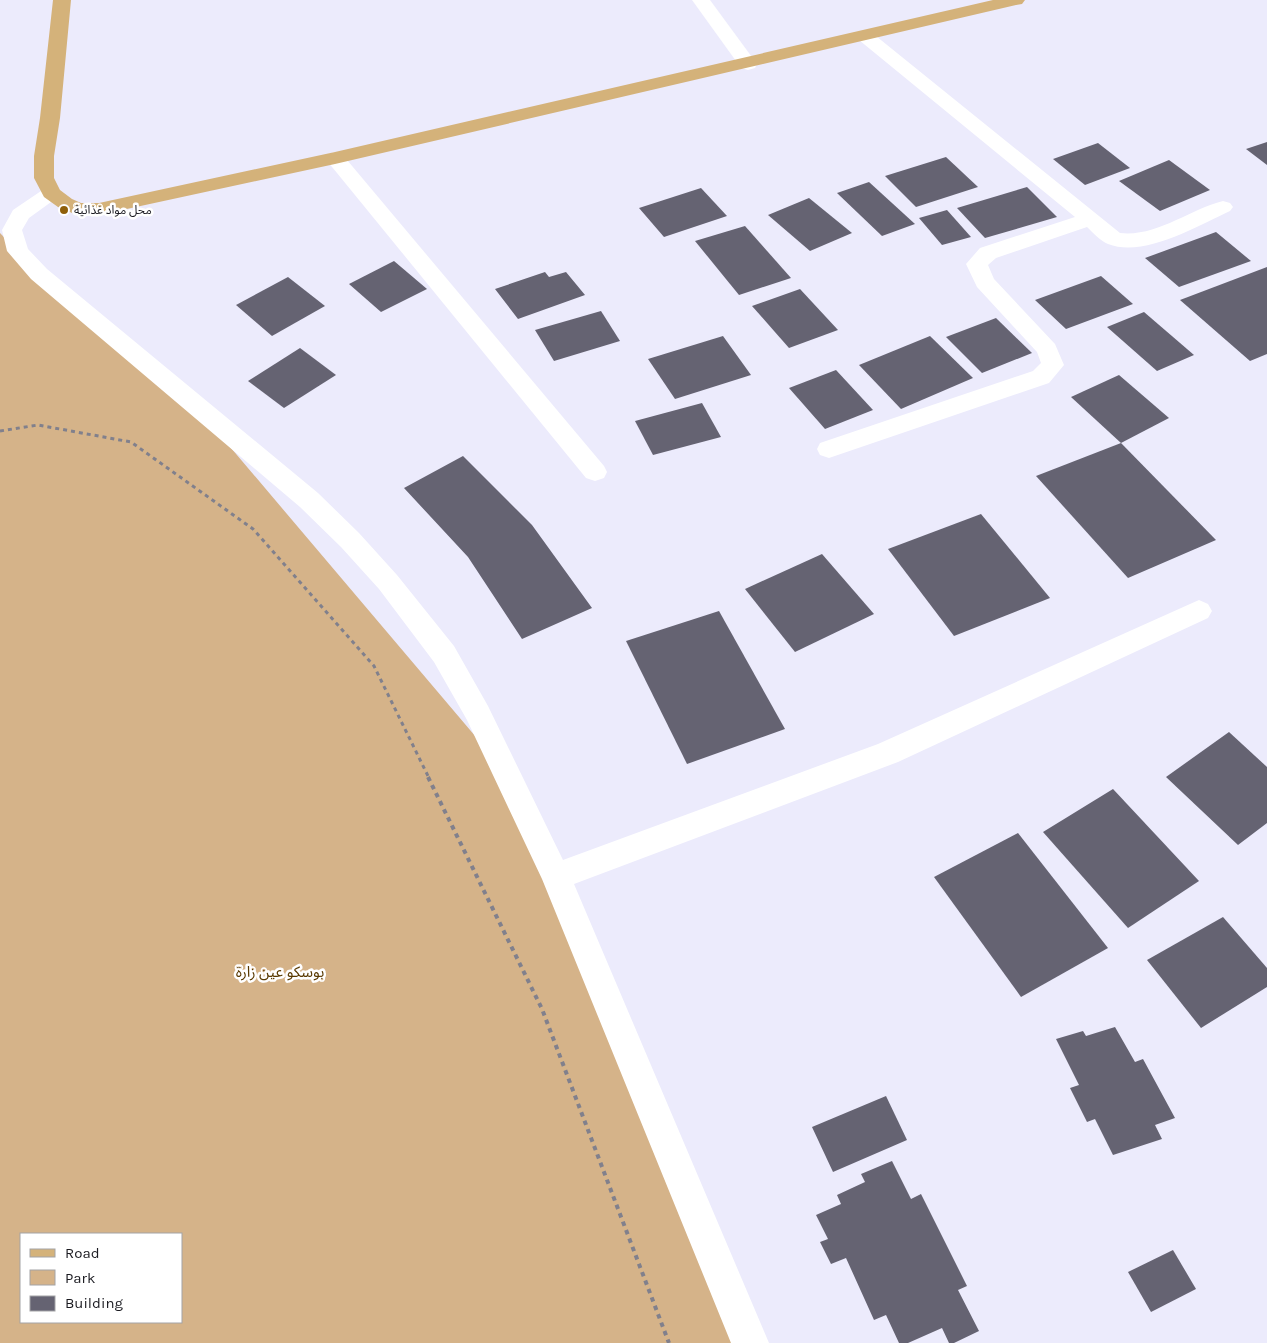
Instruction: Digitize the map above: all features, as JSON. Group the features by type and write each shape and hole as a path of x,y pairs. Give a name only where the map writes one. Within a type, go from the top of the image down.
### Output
{"main road":[{"path":"62,0 50,118 44,156 44,178 51,193 77,209 99,209 335,158 748,64 1016,0"}],"street":[{"path":"701,0 748,64"},
{"path":"865,36 1088,220 1114,239 1132,241 1151,238 1223,207"},
{"path":"335,158 595,472"},
{"path":"51,193 20,214 12,230 18,251 39,274 309,500 350,540 388,582 444,654 478,714 556,877 750,1343"},
{"path":"829,449 1041,377 1052,365 1047,349 985,282 977,264 988,253 1088,220"},
{"path":"556,877 888,753 1199,611"}],"path":[{"path":"0,431 38,425 131,442 253,529 374,666 542,1009 669,1343"}],"green space":[{"name":"بوسكو عين زارة","path":"0,233 70,306 209,422 498,763 735,1343 0,1343"}],"building":[{"path":"1267,142 1267,165 1246,149"},
{"path":"1098,143 1130,168 1085,185 1053,159"},
{"path":"946,157 978,187 916,207 885,176"},
{"path":"1169,160 1210,190 1160,211 1119,181"},
{"path":"869,182 915,224 882,236 837,193"},
{"path":"1027,187 1057,217 985,238 957,208"},
{"path":"701,188 727,216 664,237 639,208"},
{"path":"809,198 852,233 810,251 768,215"},
{"path":"947,210 971,237 942,245 919,218"},
{"path":"745,226 791,278 739,295 695,241"},
{"path":"1216,232 1251,261 1179,287 1145,258"},
{"path":"394,261 427,289 381,312 349,284"},
{"path":"1267,267 1267,354 1250,361 1180,300"},
{"path":"545,272 549,277 566,272 585,295 518,319 495,289"},
{"path":"1101,276 1133,304 1066,329 1035,300"},
{"path":"288,277 325,306 272,336 236,305"},
{"path":"800,289 838,330 789,348 752,306"},
{"path":"601,311 620,341 554,361 535,330"},
{"path":"1144,312 1194,355 1157,371 1107,327"},
{"path":"996,318 1032,353 982,373 946,337"},
{"path":"723,336 751,375 675,399 648,359"},
{"path":"930,336 973,378 901,409 859,365"},
{"path":"300,348 336,375 284,408 248,381"},
{"path":"836,370 873,410 825,429 789,388"},
{"path":"1119,375 1169,418 1121,443 1071,397"},
{"path":"702,403 721,437 653,455 635,421"},
{"path":"1121,443 1216,540 1128,578 1036,476"},
{"path":"463,456 532,525 592,608 522,639 468,557 404,488"},
{"path":"981,514 1050,598 954,636 888,549"},
{"path":"822,554 874,614 795,652 745,589"},
{"path":"719,611 785,729 687,764 626,641"},
{"path":"1229,732 1267,767 1267,823 1238,845 1166,777"},
{"path":"1113,789 1199,881 1128,928 1043,832"},
{"path":"1018,833 1108,948 1021,997 934,877"},
{"path":"1223,917 1267,968 1267,987 1201,1028 1147,960"},
{"path":"1115,1027 1135,1062 1143,1059 1175,1118 1155,1125 1162,1139 1113,1155 1095,1119 1087,1122 1070,1088 1079,1085 1056,1039 1083,1031 1086,1036"},
{"path":"886,1096 907,1140 833,1172 812,1127"},
{"path":"892,1161 911,1199 921,1194 967,1286 958,1290 979,1331 954,1343 949,1343 942,1328 908,1343 899,1343 886,1315 874,1320 846,1258 831,1264 820,1242 828,1239 816,1215 841,1204 837,1195 865,1182 861,1174"},
{"path":"1173,1250 1196,1289 1151,1312 1128,1272"}],"place":[{"name":"محل مواد غذائية","path":"64,210"}]}
